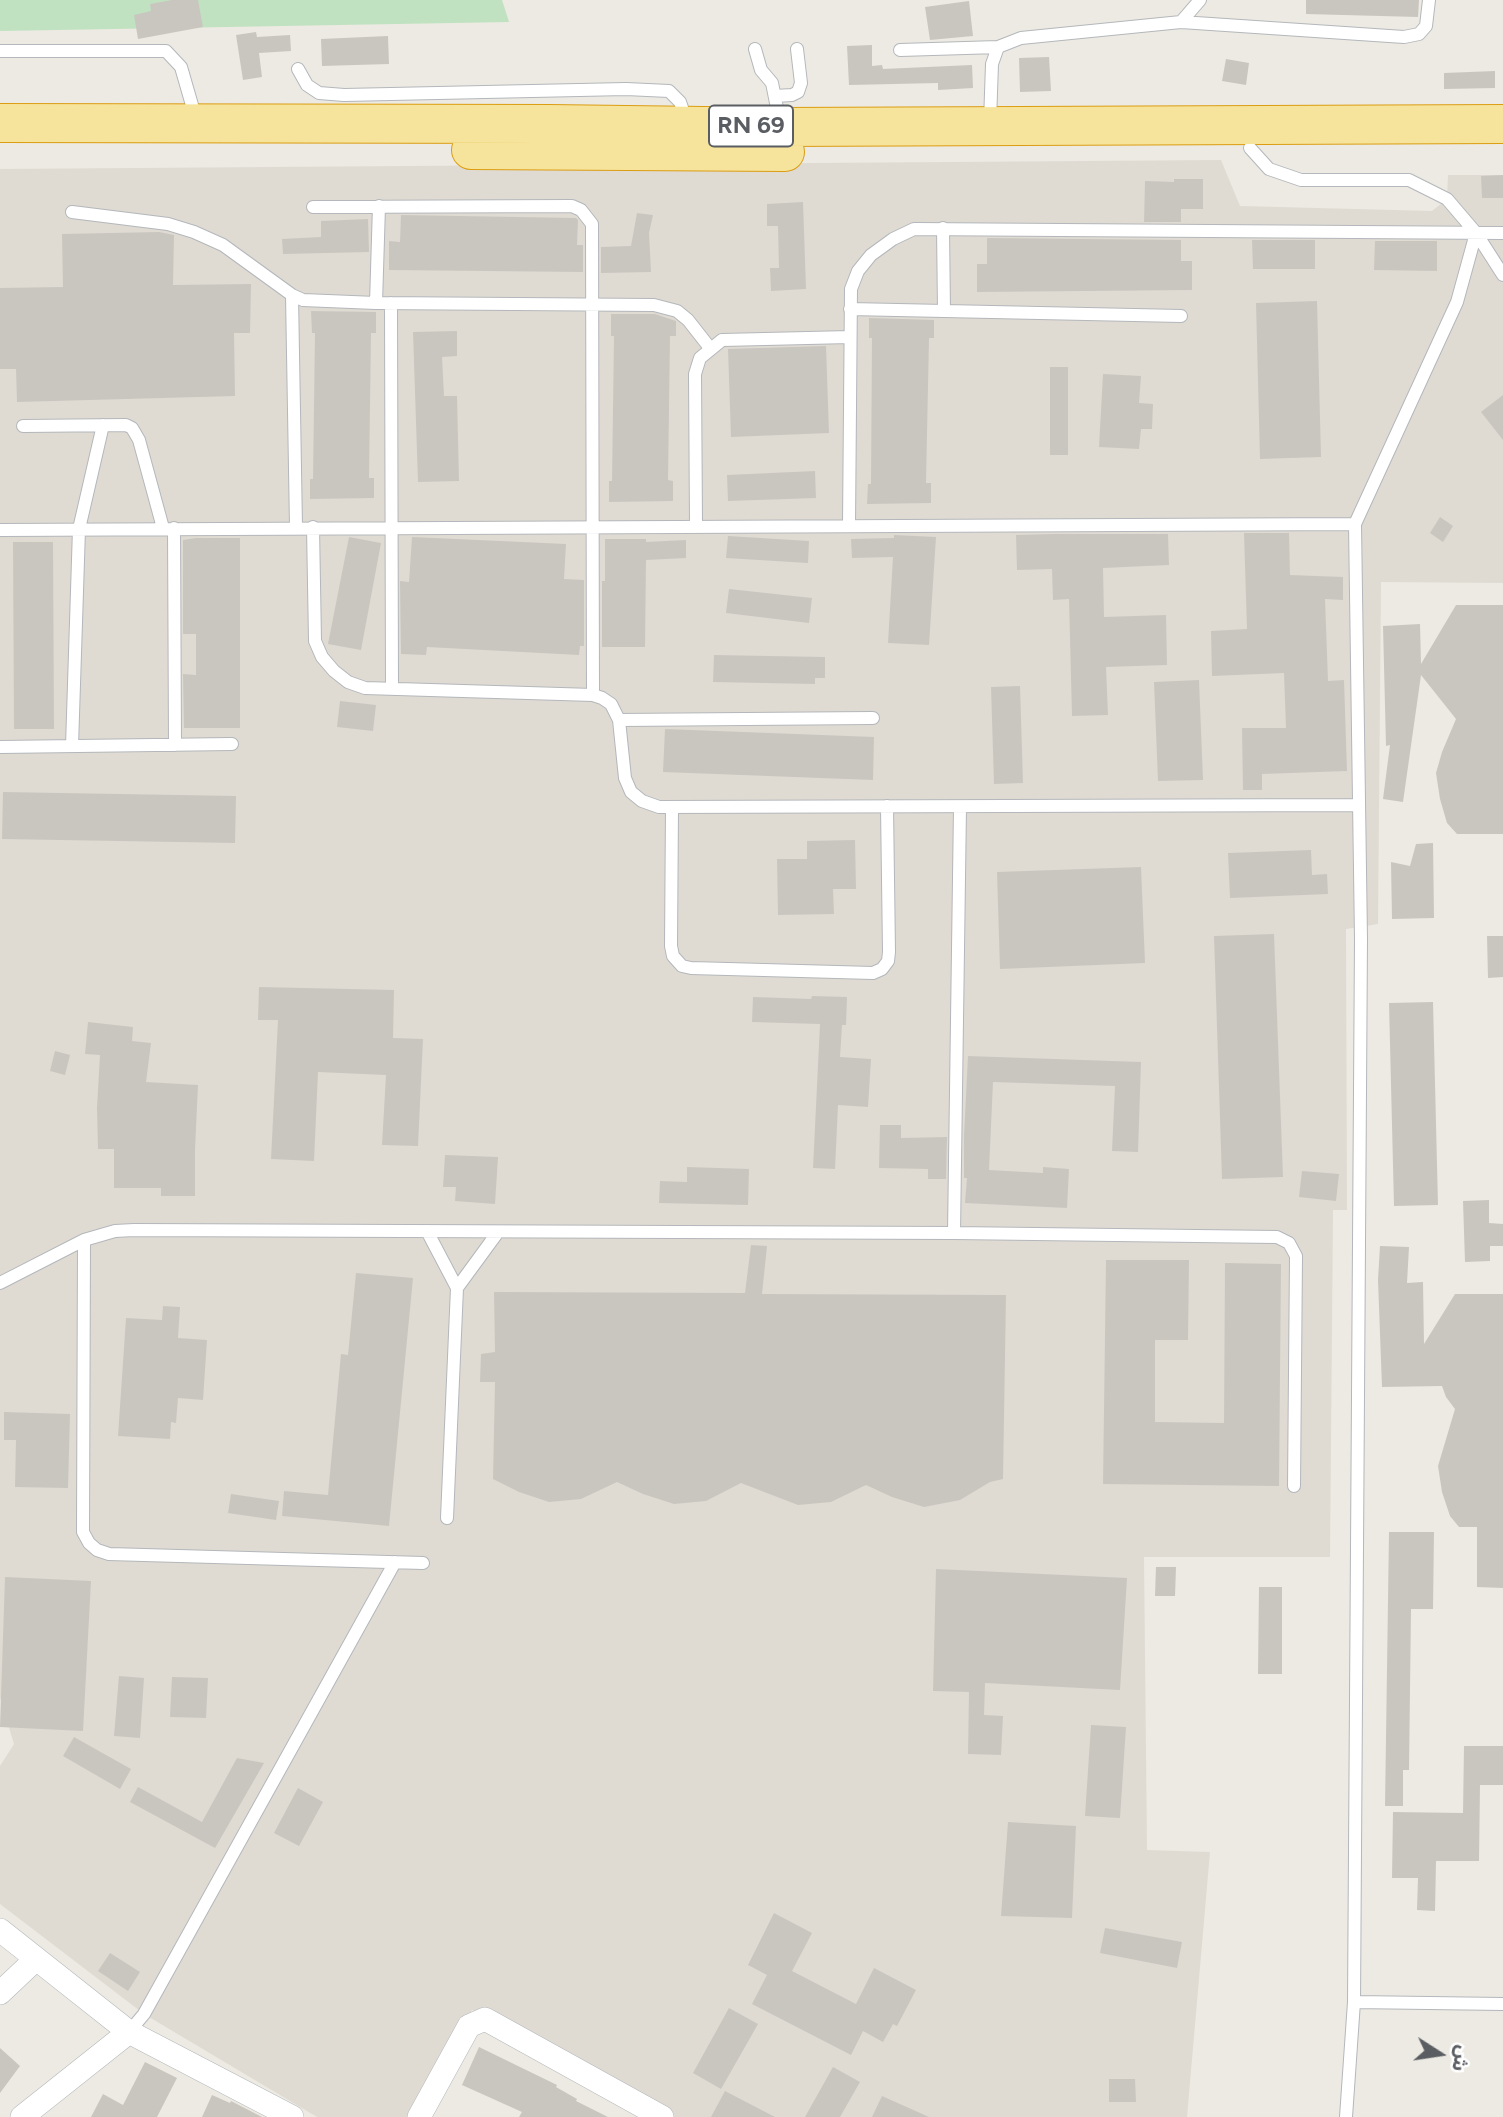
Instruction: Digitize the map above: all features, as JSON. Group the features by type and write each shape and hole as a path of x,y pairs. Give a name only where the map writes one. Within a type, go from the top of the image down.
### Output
{"highway":[{"name":"RN 69","path":"0,123 688,126 778,111 990,126 1503,124"},
{"name":"RN 69","path":"0,144 685,153 1250,148 1503,149"}],"street":[{"path":"0,1930 129,2032 292,2117"},
{"path":"0,1993 35,1960"},
{"path":"419,2117 469,2026 485,2019 662,2117"},
{"path":"22,2117 129,2032"}],"lane":[{"path":"1181,22 1200,0"},
{"path":"900,50 998,47 1021,38 1181,22 1404,37 1419,34 1426,26 1429,0"},
{"path":"990,126 992,64 998,47"},
{"path":"755,49 761,70 772,83 778,111"},
{"path":"778,111 798,92 801,83 797,49"},
{"path":"0,51 166,51 181,67 197,123"},
{"path":"298,69 307,85 319,93 344,95 626,89 669,91 680,102 688,126"},
{"path":"1250,148 1269,169 1301,180 1409,180 1447,200 1476,233 1503,275"},
{"path":"376,303 379,206"},
{"path":"313,207 572,206 580,210 592,224 593,695"},
{"path":"72,212 168,224 194,232 223,245 292,295 316,302 665,307 677,311 688,320 710,348"},
{"path":"943,228 944,311"},
{"path":"849,524 851,289 858,271 871,255 893,239 914,229 1503,233"},
{"path":"1346,2117 1354,2002 1361,953 1355,524 1457,302 1476,233"},
{"path":"292,295 296,527"},
{"path":"390,303 392,689"},
{"path":"850,309 1181,316"},
{"path":"696,525 695,373 700,358 722,340 850,337"},
{"path":"72,746 79,529 103,425"},
{"path":"23,426 126,425 136,433 169,528 176,745"},
{"path":"0,530 591,525 1355,524"},
{"path":"313,527 315,641 322,657 334,671 348,682 365,688 593,695 611,704 620,720 625,778 631,792 642,801 659,807 1359,805"},
{"path":"620,720 873,718"},
{"path":"0,747 232,744"},
{"path":"672,808 671,946 673,956 682,966 873,973 882,969 888,961 889,952 887,806"},
{"path":"954,1233 960,807"},
{"path":"0,1283 84,1240 115,1231 134,1230 1277,1237 1289,1243 1296,1256 1294,1486"},
{"path":"427,1231 457,1288 447,1518"},
{"path":"457,1288 498,1231"},
{"path":"84,1240 83,1532 89,1543 108,1554 423,1563"},
{"path":"129,2032 144,2014 395,1562"},
{"path":"1354,2002 1503,2004"}],"shaded area":[{"path":"1221,160 1240,206 1432,211 1447,199 1448,175 1503,175 1503,583 1381,582 1378,924 1346,929 1347,1210 1333,1210 1330,1557 1144,1557 1147,1850 1210,1852 1187,2117 674,2117 472,2010 414,2117 317,2117 144,2014 0,1904 0,1766 14,1744 0,1698 0,169"}],"green space":[{"path":"0,0 502,0 509,22 0,31"}],"building":[{"path":"172,0 198,0 203,27 138,39 134,15 151,11 150,4"},
{"path":"1306,0 1419,0 1418,17 1306,14"},
{"path":"969,1 973,36 930,40 925,7"},
{"path":"256,32 257,37 290,35 291,51 259,53 262,77 243,80 236,35"},
{"path":"388,36 389,64 322,66 321,39"},
{"path":"872,45 872,66 882,65 883,69 972,65 973,88 938,90 938,83 849,85 847,46"},
{"path":"1049,57 1051,91 1020,92 1019,58"},
{"path":"1226,59 1249,63 1246,85 1222,81"},
{"path":"1495,71 1495,88 1444,89 1444,73"},
{"path":"1503,175 1503,198 1482,198 1481,176"},
{"path":"1174,179 1203,179 1203,209 1181,209 1181,222 1144,222 1145,181 1174,182"},
{"path":"803,202 806,289 771,291 770,268 779,268 778,226 767,226 767,204"},
{"path":"637,213 653,215 649,233 651,272 601,273 601,247 631,246"},
{"path":"401,215 576,218 577,245 583,245 583,272 389,270 389,241 400,242"},
{"path":"368,219 369,252 283,254 282,239 321,237 321,221"},
{"path":"159,232 174,235 173,285 251,284 250,333 234,333 235,396 17,402 16,369 0,369 0,288 63,287 62,234"},
{"path":"987,238 1181,240 1181,261 1192,261 1192,290 977,292 977,264 987,264"},
{"path":"1252,240 1315,240 1315,269 1253,269"},
{"path":"1375,241 1437,241 1437,271 1374,270"},
{"path":"1317,301 1321,457 1260,459 1256,303"},
{"path":"311,311 376,312 376,333 371,333 369,478 374,478 374,498 310,499 310,479 313,479 315,333 312,333"},
{"path":"611,314 655,314 676,321 676,336 670,336 668,480 673,481 673,501 609,502 609,481 612,481 614,336 611,336"},
{"path":"869,318 934,320 934,338 929,338 926,483 931,483 931,503 867,504 868,484 871,484 872,338 869,338"},
{"path":"457,331 457,356 442,357 444,396 457,396 459,481 418,482 413,332"},
{"path":"826,346 829,433 731,437 728,349"},
{"path":"1050,367 1068,367 1068,455 1050,455"},
{"path":"1103,374 1141,376 1139,403 1153,404 1152,429 1141,429 1139,449 1099,447"},
{"path":"1503,395 1503,440 1481,412"},
{"path":"815,471 816,498 728,501 727,475"},
{"path":"1440,517 1453,526 1443,542 1430,533"},
{"path":"1244,533 1289,533 1290,575 1343,577 1343,600 1325,599 1328,681 1344,680 1347,771 1262,774 1262,790 1243,790 1242,728 1286,728 1284,673 1212,676 1211,631 1247,629"},
{"path":"1168,534 1169,565 1103,568 1104,617 1166,615 1167,665 1106,667 1108,715 1072,716 1069,599 1053,600 1052,569 1017,570 1016,535"},
{"path":"894,535 936,537 929,645 888,643 893,557 852,558 851,539 894,538"},
{"path":"728,536 809,541 808,563 726,558"},
{"path":"349,537 381,543 361,650 328,644"},
{"path":"412,537 566,544 564,579 584,580 584,646 580,646 579,655 427,647 426,655 401,654 400,581 409,582"},
{"path":"240,538 240,728 184,728 183,674 196,675 196,634 183,634 183,540"},
{"path":"605,539 646,539 646,542 686,540 686,558 646,560 645,647 602,647"},
{"path":"13,542 53,542 54,729 14,729"},
{"path":"729,589 812,598 809,623 726,613"},
{"path":"1456,605 1503,605 1503,834 1457,834 1447,823 1436,773 1456,719 1421,675 1403,802 1383,799 1390,745 1386,746 1383,626 1420,624 1421,664"},
{"path":"714,655 825,657 825,678 815,678 815,684 713,682"},
{"path":"1199,680 1203,780 1158,781 1154,682"},
{"path":"1020,686 1023,783 994,784 991,687"},
{"path":"340,701 376,705 373,731 337,727"},
{"path":"665,729 874,737 873,780 663,772"},
{"path":"3,792 236,796 235,843 2,839"},
{"path":"855,840 856,889 833,889 834,914 778,915 777,859 807,859 807,841"},
{"path":"1433,843 1434,918 1392,919 1391,862 1410,866 1416,844"},
{"path":"1311,850 1312,875 1327,874 1328,894 1230,898 1228,853"},
{"path":"1141,867 1145,963 1000,969 997,872"},
{"path":"1274,934 1283,1177 1222,1179 1214,936"},
{"path":"1487,936 1503,936 1503,977 1488,978"},
{"path":"259,987 394,990 393,1038 423,1039 418,1146 382,1145 386,1075 318,1072 314,1161 271,1159 278,1020 258,1020"},
{"path":"812,996 847,997 846,1025 842,1025 840,1057 871,1059 868,1107 838,1105 835,1169 813,1168 820,1024 752,1022 753,997 811,999"},
{"path":"1433,1002 1438,1205 1394,1206 1389,1003"},
{"path":"88,1022 133,1027 132,1041 151,1043 146,1082 198,1085 195,1196 161,1196 161,1188 114,1188 114,1149 98,1149 100,1055 85,1054"},
{"path":"55,1051 70,1055 65,1075 50,1071"},
{"path":"968,1056 1141,1062 1138,1152 1112,1151 1115,1086 993,1082 989,1170 1043,1173 1043,1167 1069,1169 1067,1208 965,1203 967,1178 964,1178 964,1136"},
{"path":"880,1125 901,1125 901,1138 947,1137 946,1179 928,1179 928,1169 879,1168"},
{"path":"445,1155 498,1157 495,1204 455,1201 456,1187 443,1187"},
{"path":"687,1167 749,1169 748,1205 659,1203 660,1181 687,1182"},
{"path":"1302,1171 1339,1174 1336,1201 1299,1197"},
{"path":"1489,1200 1489,1223 1503,1224 1503,1246 1490,1246 1490,1261 1465,1262 1463,1201"},
{"path":"751,1245 767,1246 762,1294 1006,1295 1003,1479 990,1482 960,1500 924,1507 866,1485 831,1502 798,1505 741,1483 706,1501 674,1504 617,1482 581,1499 549,1502 519,1492 493,1479 495,1382 480,1382 481,1354 495,1352 494,1292 745,1293"},
{"path":"1380,1246 1409,1247 1407,1283 1423,1282 1424,1344 1455,1294 1503,1294 1503,1588 1477,1587 1477,1527 1459,1527 1450,1516 1442,1492 1438,1466 1455,1409 1442,1386 1382,1387 1378,1280"},
{"path":"1106,1260 1189,1260 1188,1340 1155,1340 1155,1422 1224,1423 1225,1263 1281,1264 1279,1486 1103,1484"},
{"path":"356,1273 413,1278 389,1526 282,1516 284,1491 328,1495 341,1354 348,1355"},
{"path":"163,1306 180,1307 178,1338 207,1340 203,1400 178,1398 176,1423 171,1422 170,1439 118,1436 126,1318 162,1320"},
{"path":"4,1412 70,1414 68,1488 15,1487 16,1440 4,1440"},
{"path":"231,1494 279,1501 276,1520 228,1513"},
{"path":"1389,1532 1434,1532 1433,1609 1411,1609 1409,1770 1403,1770 1403,1806 1385,1806"},
{"path":"1156,1567 1176,1567 1175,1596 1155,1596"},
{"path":"936,1569 1127,1578 1120,1690 985,1683 984,1715 1003,1716 1001,1755 968,1754 969,1692 933,1691"},
{"path":"5,1577 91,1581 83,1731 0,1727"},
{"path":"1259,1587 1282,1587 1282,1674 1258,1674"},
{"path":"119,1676 144,1678 140,1738 114,1736"},
{"path":"172,1677 208,1678 206,1718 170,1717"},
{"path":"1091,1725 1126,1727 1120,1818 1085,1816"},
{"path":"74,1737 131,1769 120,1789 63,1756"},
{"path":"1464,1746 1503,1746 1503,1785 1480,1785 1479,1861 1436,1861 1435,1911 1417,1910 1418,1878 1392,1878 1393,1812 1463,1813"},
{"path":"237,1758 264,1763 215,1848 130,1802 138,1787 202,1822"},
{"path":"298,1788 323,1802 299,1846 274,1833"},
{"path":"1008,1822 1076,1826 1072,1918 1001,1916"},
{"path":"774,1913 812,1933 792,1971 856,2004 874,1968 916,1990 897,2026 893,2024 883,2042 863,2031 851,2055 752,2004 767,1975 748,1965"},
{"path":"1105,1928 1182,1942 1177,1968 1100,1953"},
{"path":"110,1953 140,1972 128,1991 98,1971"},
{"path":"729,2008 758,2024 721,2089 693,2073"},
{"path":"479,2047 557,2085 556,2087 577,2099 576,2101 608,2117 519,2117 522,2112 462,2085"},
{"path":"0,2048 20,2066 0,2093"},
{"path":"145,2062 177,2078 157,2117 91,2117 103,2094 123,2105"},
{"path":"833,2067 860,2082 840,2117 805,2117"},
{"path":"1109,2079 1135,2079 1136,2102 1109,2102"},
{"path":"725,2091 775,2117 711,2117"},
{"path":"212,2095 230,2103 231,2101 262,2117 202,2117"},
{"path":"882,2096 929,2117 872,2117"}]}
